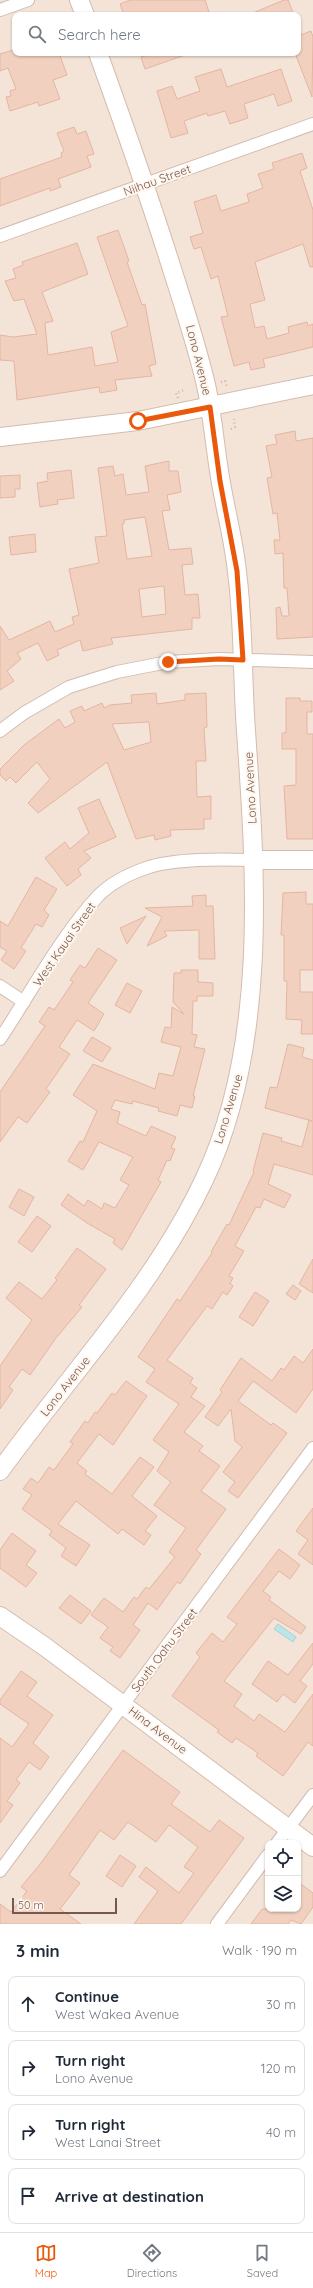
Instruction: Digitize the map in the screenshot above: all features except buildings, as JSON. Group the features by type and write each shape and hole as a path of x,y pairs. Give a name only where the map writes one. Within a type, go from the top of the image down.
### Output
{"street":[{"path":"0,10 28,0"},
{"path":"79,0 84,12"},
{"name":"Lono Avenue","path":"0,1471 142,1284 174,1236 205,1178 226,1123 241,1064 249,1015 252,965 250,766 237,571 220,481 210,407 191,330 145,184 99,56"},
{"name":"Niihau Street","path":"0,236 313,124"},
{"path":"0,437 138,421 313,386"},
{"path":"0,731 46,699 69,687 94,678 168,662 219,659 313,662"},
{"name":"West Kauai Street","path":"0,1039 70,931 99,895 126,876 147,867 188,861 313,860"},
{"path":"0,986 24,1002"},
{"name":"South Oahu Street","path":"0,1871 313,1448"},
{"name":"Hina Avenue","path":"0,1616 44,1646 123,1704 313,1847"},
{"path":"279,1840 313,1796"},
{"path":"217,1924 265,1859"}],"path":[{"path":"219,382 225,381 228,390"},
{"path":"179,402 176,392 184,390"},
{"path":"231,429 235,427 234,419"}],"shaded area":[{"path":"0,0 313,0 313,1924 0,1924"}],"water":[{"path":"278,1624 296,1637 293,1642 274,1629"}],"route":[{"path":"138,421 181,414 210,407 220,481 237,571 243,660 219,659 168,662"}]}
